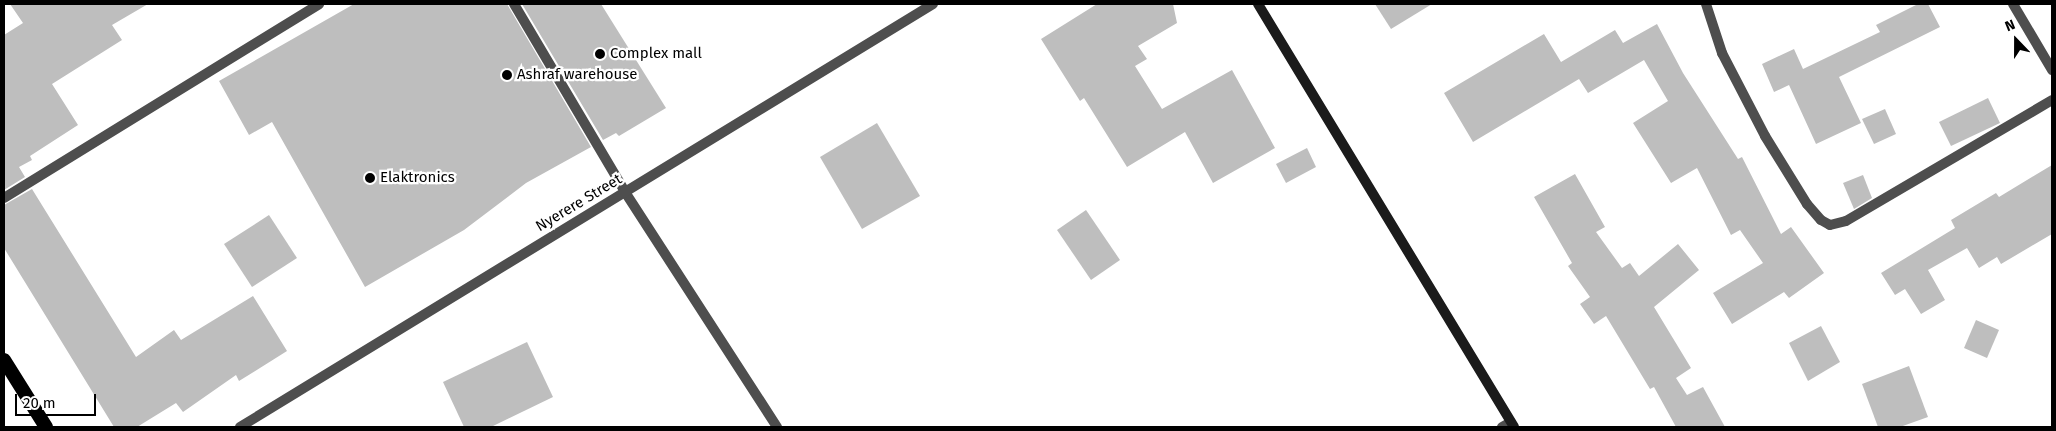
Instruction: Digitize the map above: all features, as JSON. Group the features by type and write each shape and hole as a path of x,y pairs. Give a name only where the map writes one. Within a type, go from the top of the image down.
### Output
{"highway":[{"path":"4,360 46,427"}],"main road":[{"path":"1258,4 1509,425"}],"street":[{"path":"4,198 320,4"},
{"path":"514,4 625,192 777,427"},
{"name":"Nyerere Street","path":"240,427 933,4"},
{"path":"1706,4 1722,53 1765,136 1807,204 1820,220 1830,225 1846,221 2052,100"},
{"path":"2014,4 2052,70"}],"building":[{"path":"10,4 148,4 112,25 122,40 52,84 78,125 30,156 32,160 19,167 25,177 4,190 4,35 23,23"},
{"path":"354,4 507,4 591,147 526,183 464,230 365,287 272,122 249,135 219,81"},
{"name":"Complex mall","path":"522,4 601,4 666,108 619,136 616,133 603,140"},
{"path":"1097,4 1173,4 1177,23 1138,46 1147,59 1135,66 1162,109 1232,70 1275,148 1213,183 1185,132 1127,167 1084,98 1080,101 1041,39"},
{"path":"1375,4 1432,4 1391,29"},
{"path":"1918,4 1928,4 1940,27 1839,77 1861,123 1816,144 1789,85 1774,92 1762,64 1794,49 1803,69 1880,32 1876,25"},
{"path":"1657,24 1683,73 1738,159 1742,157 1781,234 1791,227 1824,273 1789,298 1784,292 1732,324 1713,293 1763,263 1740,230 1731,235 1697,168 1671,183 1633,123 1668,101 1644,60 1588,93 1579,79 1473,142 1444,93 1544,34 1561,62 1615,30 1623,43"},
{"path":"1988,98 2000,123 1951,146 1939,122"},
{"path":"1885,109 1896,134 1874,144 1862,119"},
{"path":"877,123 920,196 862,229 820,157"},
{"path":"1307,148 1316,167 1286,183 1276,164"},
{"path":"2052,165 2052,234 2001,264 1997,257 1979,268 1967,248 1928,270 1945,300 1921,314 1905,289 1895,295 1881,273 1955,228 1951,220 1996,193 1999,197"},
{"path":"1575,174 1605,227 1596,232 1622,268 1630,263 1639,276 1678,244 1699,270 1654,307 1691,368 1676,378 1687,395 1703,387 1725,427 1676,427 1654,387 1650,389 1606,316 1594,324 1580,304 1590,297 1568,266 1572,263 1534,197"},
{"path":"1863,175 1872,198 1854,209 1843,183"},
{"path":"32,189 136,357 174,330 181,340 253,296 287,351 239,381 236,375 183,412 176,403 137,427 114,427 4,248 4,205"},
{"path":"1086,210 1120,260 1091,280 1057,230"},
{"path":"269,215 297,258 252,287 224,244"},
{"path":"1976,320 1999,330 1987,358 1964,348"},
{"path":"1821,326 1840,362 1808,381 1789,343"},
{"path":"527,342 553,397 491,427 464,427 443,382"},
{"path":"1909,366 1928,417 1900,427 1878,427 1862,384"}],"place":[{"name":"Complex mall","path":"600,54"},
{"name":"Ashraf warehouse","path":"507,75"},
{"name":"Elaktronics","path":"370,178"}]}
